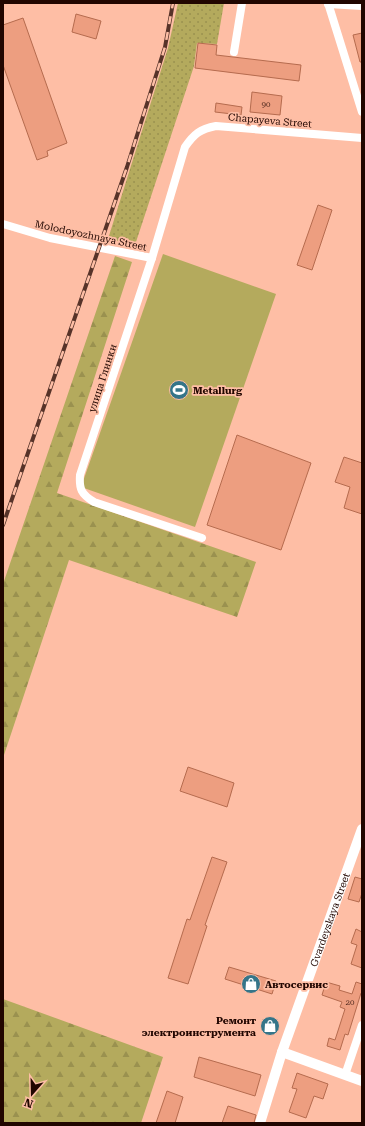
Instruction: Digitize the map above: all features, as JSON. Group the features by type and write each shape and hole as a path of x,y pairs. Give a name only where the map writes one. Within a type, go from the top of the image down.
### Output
{"street":[{"path":"234,52 242,3"},
{"path":"362,6 328,4 362,112"},
{"name":"Chapayeva Street","path":"185,147 192,137 200,130 216,126 362,138"},
{"name":"улица Глинки","path":"185,147 152,258 80,475 80,485 82,491 94,502 202,538"},
{"name":"Molodoyozhnaya Street","path":"3,224 50,238 152,258"},
{"name":"Gvardeyskaya Street","path":"260,1123 282,1052 362,829"},
{"path":"345,1075 362,1025"},
{"path":"282,1052 362,1081"}],"green space":[{"path":"178,3 224,3 217,44 197,43 194,66 135,245 108,239 168,48"},
{"name":"Metallurg","path":"163,254 276,294 195,527 81,487"},
{"path":"115,256 132,262 57,493 256,562 237,617 69,560 3,758 3,584"},
{"path":"3,999 163,1057 141,1123 3,1123"}],"building":[{"path":"76,14 101,21 96,39 72,32"},
{"path":"23,18 67,143 47,151 48,156 37,160 3,65 3,25"},
{"path":"362,33 362,62 360,62 353,35"},
{"path":"198,43 217,45 216,55 301,65 299,81 195,68"},
{"path":"252,92 282,96 280,115 250,112"},
{"path":"216,103 242,107 241,115 215,112"},
{"path":"318,205 332,210 312,270 297,265"},
{"path":"237,435 311,463 281,550 207,525"},
{"path":"344,457 362,463 362,514 344,508 350,487 335,482"},
{"path":"188,767 234,783 227,807 180,791"},
{"path":"212,857 227,862 205,925 207,926 188,984 168,978 187,919 190,920"},
{"path":"355,877 362,879 362,893 359,902 348,899"},
{"path":"356,929 362,932 362,968 351,964 357,945 351,943"},
{"path":"229,967 276,981 272,994 225,979"},
{"path":"326,982 340,986 339,990 352,994 356,982 362,984 362,993 348,1035 345,1034 340,1050 327,1046 329,1038 335,1040 345,1009 340,1007 342,1002 322,995"},
{"path":"199,1057 261,1075 255,1096 194,1077"},
{"path":"297,1073 328,1084 323,1099 314,1096 306,1118 289,1112 297,1089 292,1088"},
{"path":"167,1091 183,1097 175,1123 156,1123"},
{"path":"228,1106 256,1115 254,1123 222,1123"}],"railway":[{"path":"3,525 127,167 165,47 173,3"}],"place":[{"name":"Metallurg","path":"179,390"},
{"name":"Автосервис","path":"251,984"},
{"name":"Ремонт электроинструмента","path":"270,1026"}]}
